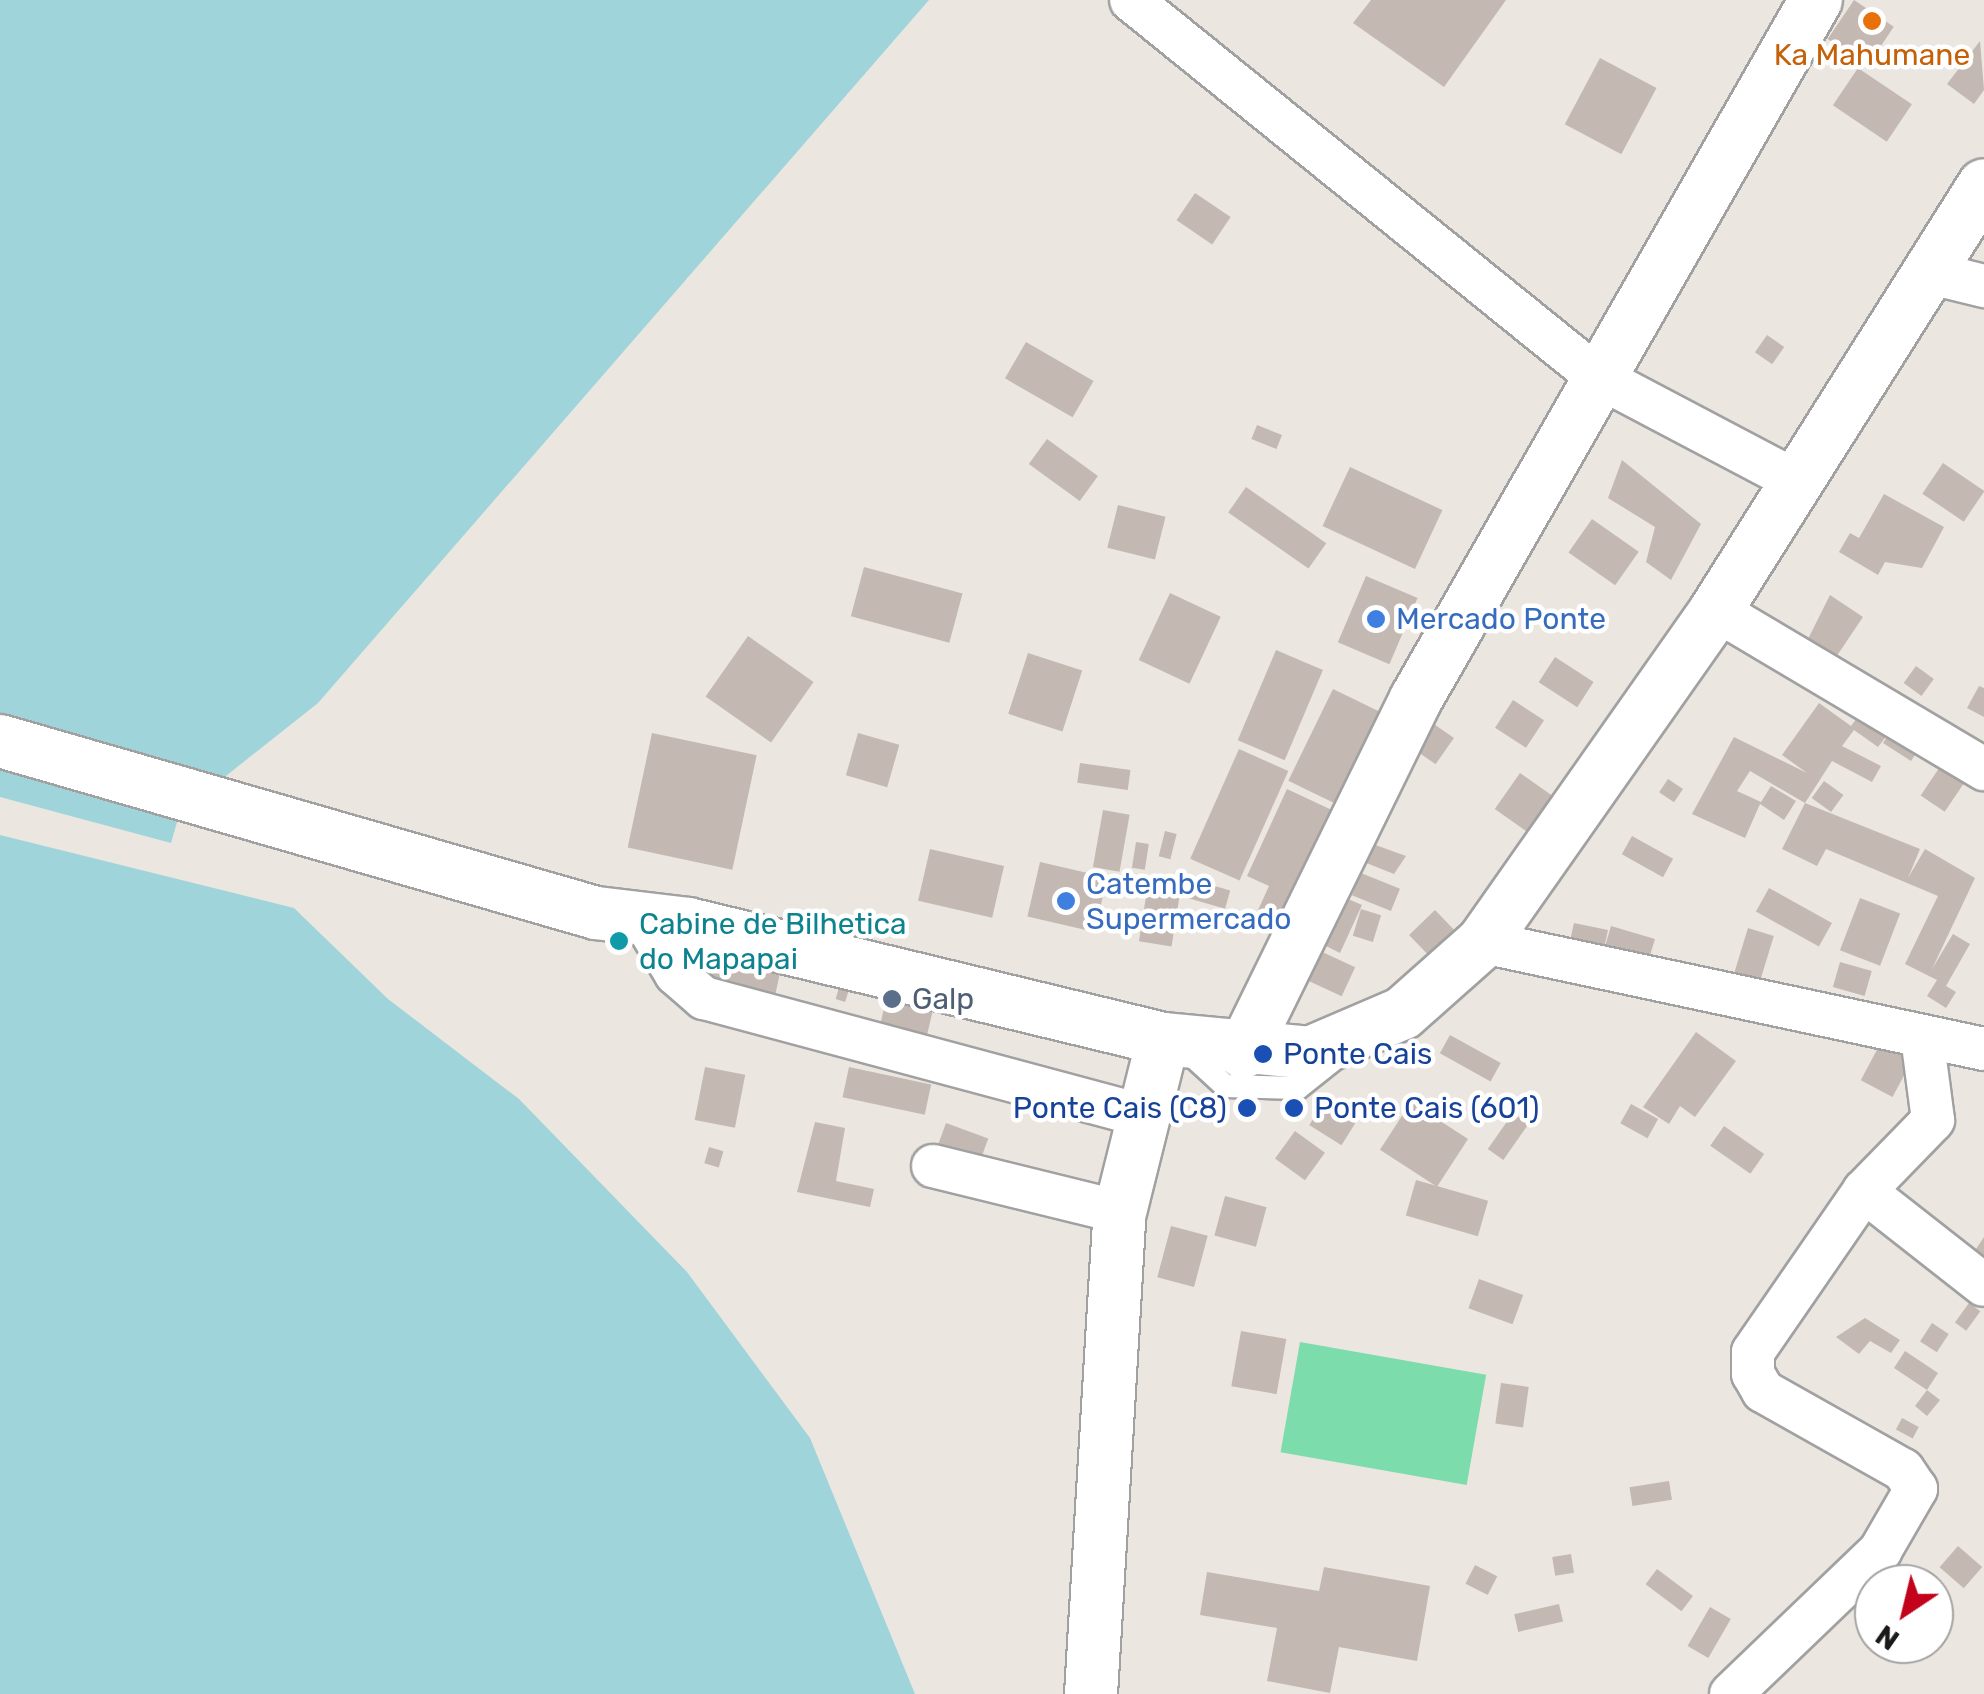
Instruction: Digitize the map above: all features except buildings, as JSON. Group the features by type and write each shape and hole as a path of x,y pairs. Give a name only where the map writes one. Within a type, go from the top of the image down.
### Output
{"street":[{"path":"1131,0 1595,374 1794,480"},
{"path":"1243,1052 1416,698 1595,374 1816,0"},
{"path":"0,741 596,913 643,918 1170,1040 1243,1052 1310,1053 1362,1037 1483,942 1716,610 1794,480 1984,186"},
{"path":"1931,273 1984,286"},
{"path":"1716,610 1984,769"},
{"path":"643,918 676,974 704,998 1142,1115"},
{"path":"1483,942 1984,1049"},
{"path":"1731,1694 1880,1551 1916,1489 1903,1470 1764,1391 1752,1374 1754,1352 1864,1191 1933,1120 1922,1037"},
{"path":"1091,1694 1120,1212 1142,1115 1170,1040"},
{"path":"933,1166 1120,1212"},
{"path":"1864,1191 1984,1284"}],"lane":[{"path":"1170,1040 1226,1086 1298,1088 1362,1037"}],"green space":[{"path":"1300,1342 1486,1375 1467,1485 1281,1452"}],"water":[{"path":"0,0 929,0 318,703 217,783 0,720"},
{"path":"0,760 180,812 171,843 0,797"},
{"path":"0,835 294,908 388,999 519,1099 687,1272 810,1438 915,1694 0,1694"}],"place":[{"name":"Ka Mahumane","path":"1872,21"},
{"name":"Mercado Ponte","path":"1376,619"},
{"name":"Catembe Supermercado","path":"1066,901"},
{"name":"Cabine de Bilhetica do Mapapai","path":"619,941"},
{"name":"Galp","path":"892,999"},
{"name":"Ponte Cais","path":"1263,1054"},
{"name":"Ponte Cais (C8)","path":"1247,1108"},
{"name":"Ponte Cais (601)","path":"1294,1108"}]}
